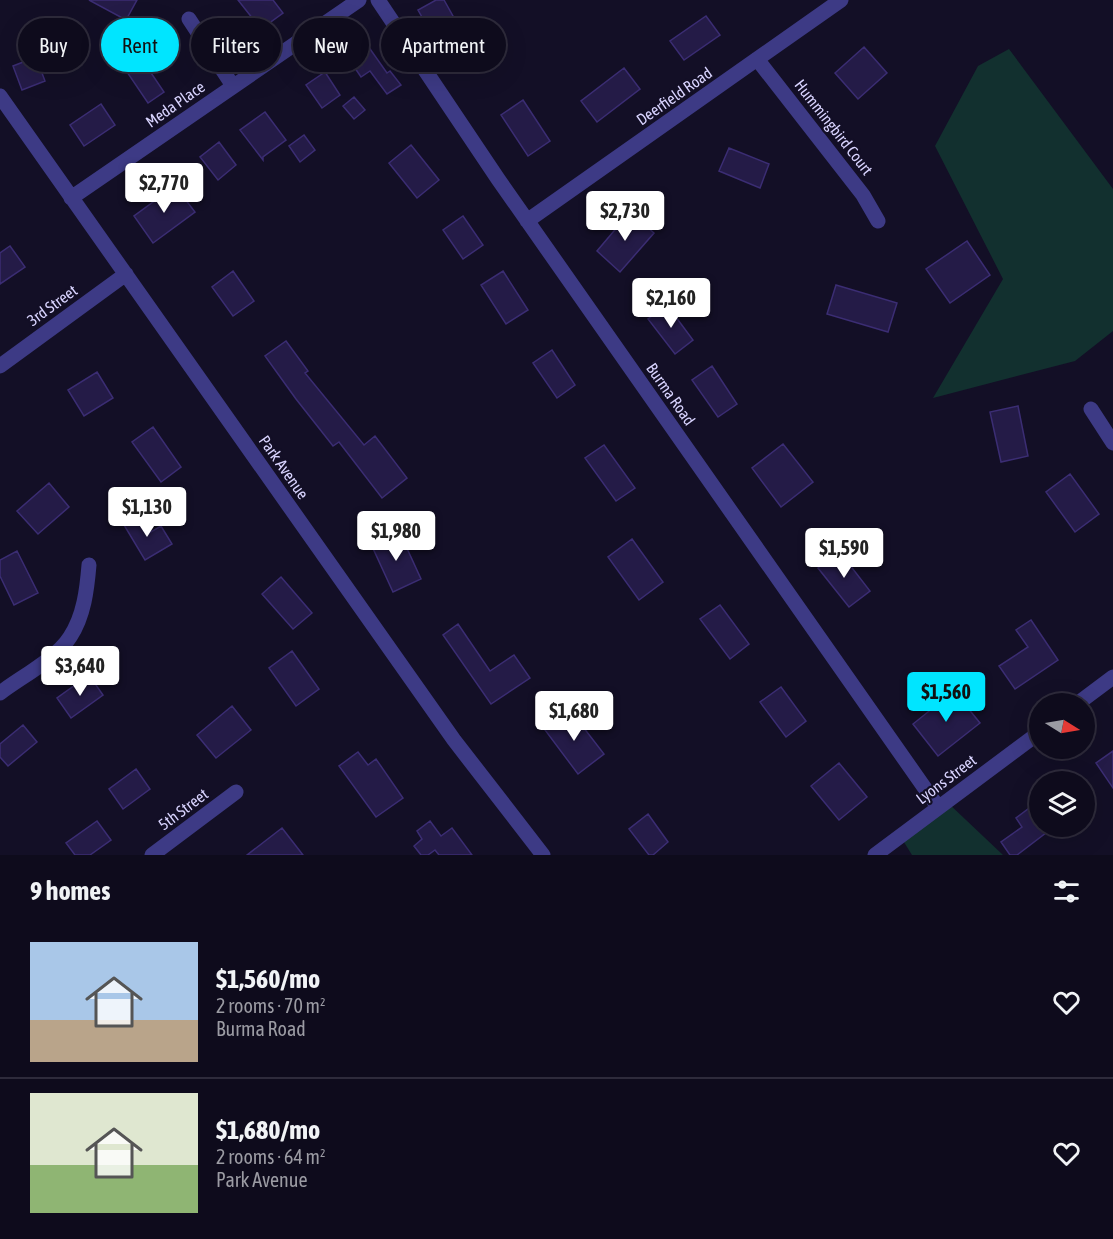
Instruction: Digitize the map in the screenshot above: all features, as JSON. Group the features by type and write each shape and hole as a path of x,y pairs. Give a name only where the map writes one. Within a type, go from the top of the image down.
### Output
{"street":[{"name":"Meda Place","path":"71,198 359,0"},
{"name":"Burma Road","path":"378,0 527,221 938,807"},
{"name":"Deerfield Road","path":"527,221 841,0"},
{"path":"189,20 233,86"},
{"name":"Hummingbird Court","path":"757,59 863,195 878,221"},
{"name":"Park Avenue","path":"0,96 454,740 543,855"},
{"name":"3rd Street","path":"0,366 126,274"},
{"path":"1091,409 1113,443"},
{"path":"0,693 55,653 69,638 80,618 89,565"},
{"path":"1092,693 1113,677"},
{"name":"Lyons Street","path":"875,855 1029,740"},
{"name":"5th Street","path":"152,855 236,792"}],"green space":[{"path":"1009,49 1113,189 1113,331 1075,361 933,398 1003,279 935,146 978,66"},
{"path":"947,802 1003,855 912,855 902,839"}],"building":[{"path":"89,0 137,0 127,18 122,18"},
{"path":"238,0 273,0 283,13 276,18 252,18"},
{"path":"436,0 444,0 454,18 423,18 418,10"},
{"path":"706,16 720,35 684,60 670,41"},
{"path":"864,47 887,73 858,99 835,73"},
{"path":"369,48 381,64 381,72 391,72 401,85 387,94 370,71"},
{"path":"18,64 18,72 42,72 45,81 22,90 13,66"},
{"path":"624,68 640,89 597,122 581,101"},
{"path":"127,72 150,72 164,92 148,103"},
{"path":"325,72 340,95 322,108 306,85"},
{"path":"358,72 368,72 361,77"},
{"path":"354,97 365,110 354,119 343,106"},
{"path":"523,100 550,141 528,156 501,115"},
{"path":"101,104 115,125 84,146 70,125"},
{"path":"265,112 286,140 263,157 263,160 240,130"},
{"path":"304,135 315,150 300,162 289,146"},
{"path":"219,142 236,165 218,180 200,157"},
{"path":"411,145 439,180 417,198 389,163"},
{"path":"729,148 769,164 760,188 719,171"},
{"path":"175,186 195,212 153,243 134,216"},
{"path":"630,212 654,233 620,272 597,251"},
{"path":"463,216 483,245 463,259 443,230"},
{"path":"967,241 990,275 950,303 926,269"},
{"path":"10,246 25,267 0,284 0,253"},
{"path":"233,271 254,301 233,316 212,287"},
{"path":"503,271 528,310 506,324 481,285"},
{"path":"836,285 897,303 888,332 827,314"},
{"path":"667,305 693,340 675,354 648,319"},
{"path":"286,341 308,371 305,373 364,445 375,436 407,478 382,498 339,442 333,446 265,356"},
{"path":"552,350 575,385 557,398 533,363"},
{"path":"712,366 737,404 718,417 692,380"},
{"path":"97,372 113,398 84,416 68,390"},
{"path":"1018,406 1028,456 1001,462 990,412"},
{"path":"153,427 181,467 161,482 132,442"},
{"path":"783,444 813,482 781,507 752,468"},
{"path":"604,445 635,488 616,501 585,458"},
{"path":"1070,474 1099,514 1075,532 1046,492"},
{"path":"49,483 69,507 38,534 17,511"},
{"path":"139,515 149,533 161,526 172,544 145,560 124,525"},
{"path":"399,531 421,579 393,592 371,544"},
{"path":"632,539 663,582 639,600 608,557"},
{"path":"17,551 38,593 14,605 0,576 0,560"},
{"path":"839,551 870,591 849,607 818,568"},
{"path":"281,577 312,613 293,629 262,594"},
{"path":"720,605 749,644 730,659 700,619"},
{"path":"1031,620 1058,660 1015,689 999,666 1028,647 1016,630"},
{"path":"458,624 490,671 514,655 530,678 491,704 443,635"},
{"path":"292,651 319,689 296,706 269,668"},
{"path":"89,675 103,695 71,718 57,698"},
{"path":"781,687 806,721 786,737 760,702"},
{"path":"954,691 980,723 938,756 913,724"},
{"path":"232,706 251,730 216,758 197,735"},
{"path":"570,710 604,754 578,774 545,730"},
{"path":"23,725 37,742 8,766 0,757 0,744"},
{"path":"1113,751 1113,788 1096,763"},
{"path":"358,752 368,765 376,759 403,798 376,817 339,766"},
{"path":"839,763 867,797 839,820 811,786"},
{"path":"136,769 150,789 123,809 109,789"},
{"path":"1029,808 1029,837 1041,837 1017,855 1010,855 1001,842 1022,827 1016,818"},
{"path":"648,814 668,842 653,855 649,855 629,829"},
{"path":"97,821 111,840 90,855 75,855 66,843"},
{"path":"430,821 441,836 452,828 472,855 439,855 435,850 428,855 421,855 414,846 422,839 417,831"},
{"path":"282,828 303,855 247,855"}]}
